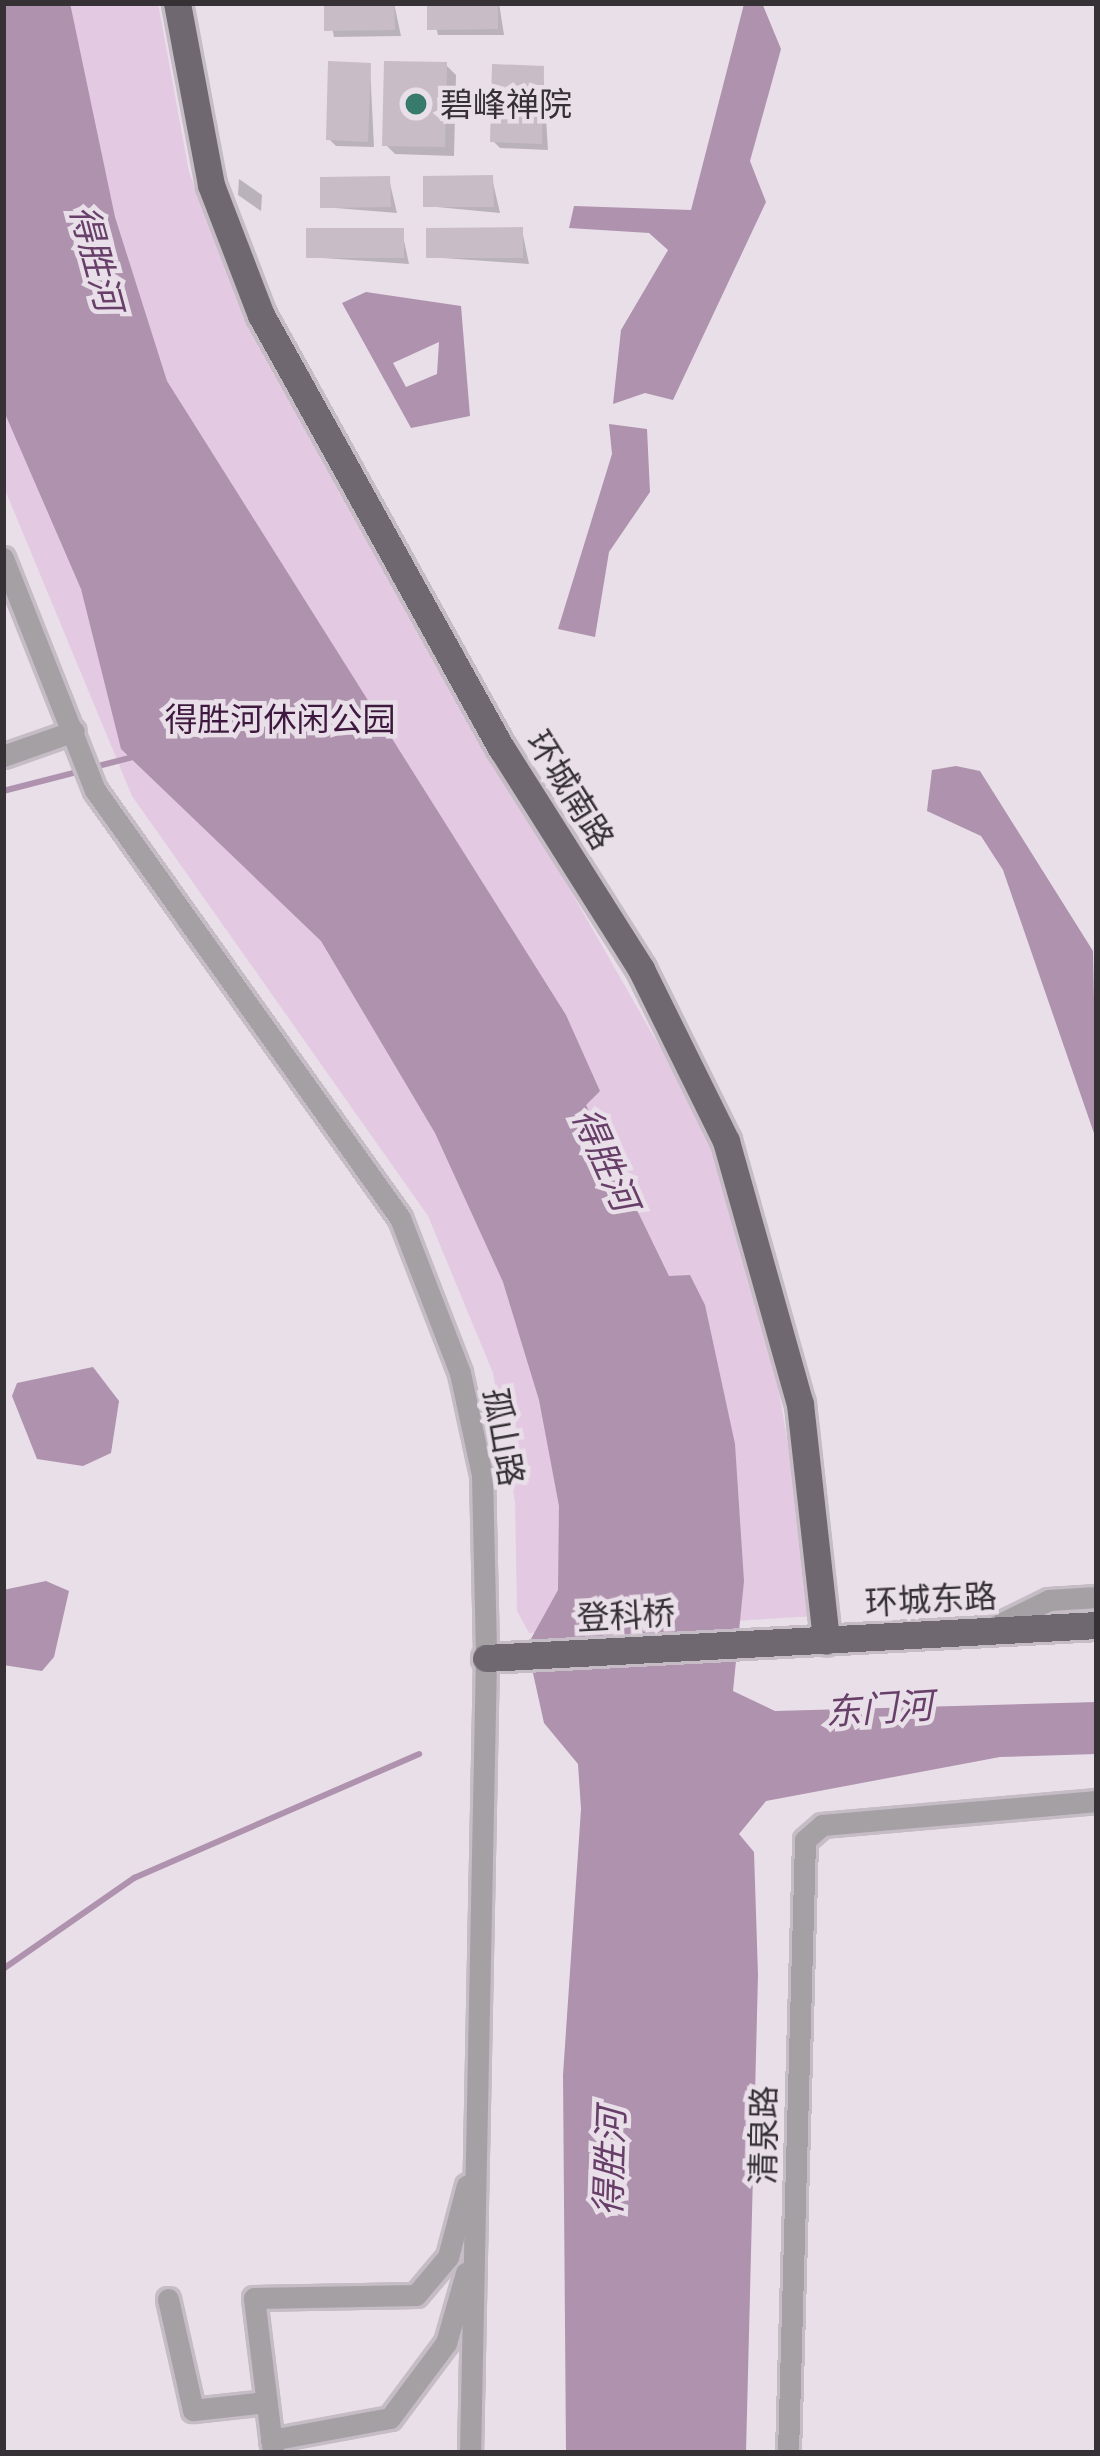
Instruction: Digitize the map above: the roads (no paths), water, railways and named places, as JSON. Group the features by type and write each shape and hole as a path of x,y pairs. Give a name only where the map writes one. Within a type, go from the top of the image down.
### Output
{"main road":[{"name":"环城南路","path":"177,3 211,185 261,315 502,749 641,969 726,1141 800,1404 826,1641"},
{"name":"环城东路","path":"769,1644 1097,1625"},
{"name":"登科桥","path":"486,1658 769,1644"}],"street":[{"name":"孤山路","path":"3,558 94,790 400,1218 460,1373 482,1475 486,1658 470,2453"},
{"path":"3,756 74,731"},
{"path":"983,1632 1049,1600 1097,1598"},
{"name":"清泉路","path":"788,2453 799,1866 821,1825 1097,1801"},
{"path":"475,2244 446,2343 390,2418 272,2446 254,2298 416,2296 448,2257 476,2162"},
{"path":"168,2300 193,2410 267,2402"}],"water":[{"name":"得胜河休闲公园","path":"3,3 70,3 115,217 167,381 566,1015 600,1091 586,1105 669,1276 690,1275 705,1305 735,1444 744,1581 733,1691 775,1711 1097,1702 1097,1754 1000,1757 766,1801 739,1834 754,1852 758,1975 746,2453 566,2453 563,2075 581,1809 578,1764 544,1723 527,1646 558,1590 559,1506 539,1400 503,1282 435,1133 321,941 121,749 81,589 3,409"},
{"path":"762,3 781,49 750,161 766,202 673,400 645,393 613,404 621,330 668,250 649,233 569,228 574,206 691,210 744,4"},
{"path":"366,292 461,306 470,416 411,428 342,303","holes":["439,342 437,374 406,387 393,363"]},
{"path":"609,424 647,429 650,492 609,552 595,637 558,629 612,454"},
{"path":"956,766 980,771 1093,951 1097,1142 1003,870 981,836 927,811 932,770"},
{"path":"93,1367 119,1401 111,1453 83,1466 37,1459 12,1396 17,1383"},
{"path":"46,1581 69,1591 54,1657 42,1671 3,1665 3,1590"}],"waterway":[{"path":"94,767 133,757"},
{"path":"3,791 81,771"},
{"path":"3,1969 134,1878 419,1754"}],"place":[{"name":"碧峰禅院","path":"416,104"}],"water label":[{"name":"得胜河","path":"97,258"},
{"name":"得胜河","path":"606,1159"},
{"name":"东门河","path":"879,1708"},
{"name":"得胜河","path":"609,2162"}]}
